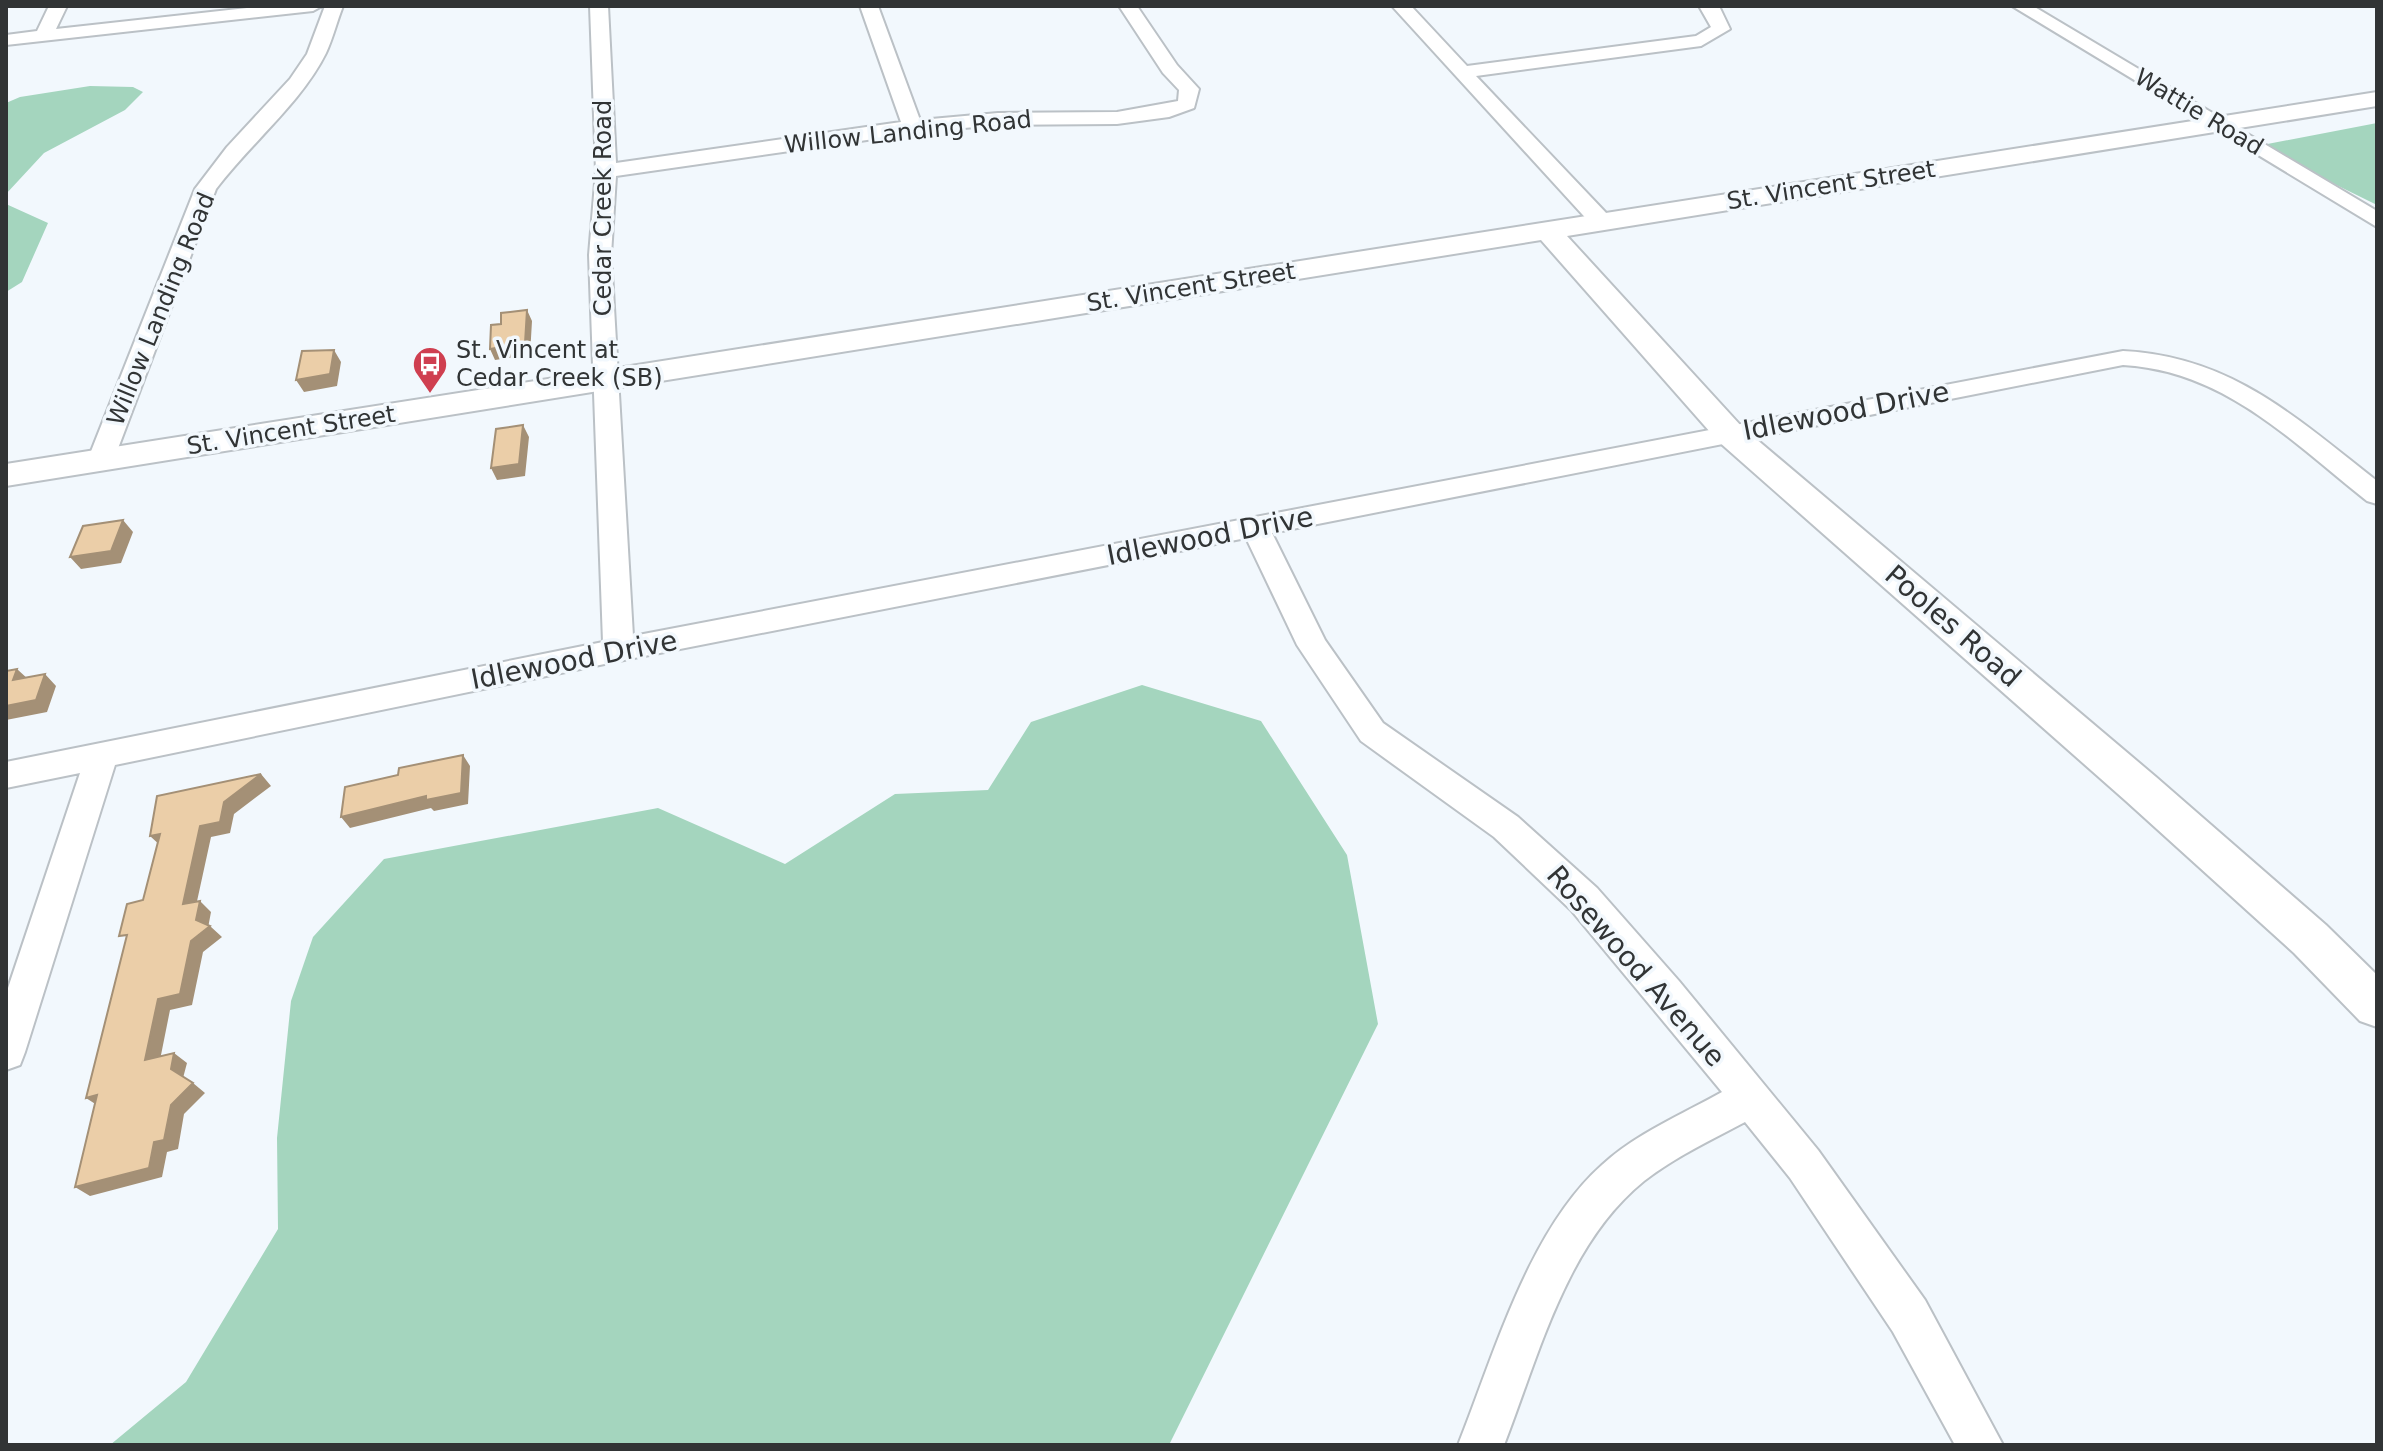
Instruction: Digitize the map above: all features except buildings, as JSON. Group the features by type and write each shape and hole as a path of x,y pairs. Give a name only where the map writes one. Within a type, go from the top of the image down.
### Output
{"street":[{"path":"44,36 58,6"},
{"path":"6,40 313,6"},
{"name":"Willow Landing Road","path":"101,459 206,189 234,151 297,83 316,54 334,6"},
{"name":"Cedar Creek Road","path":"599,6 606,171 600,255 619,650"},
{"path":"869,6 912,126"},
{"name":"Willow Landing Road","path":"606,171 912,126 1016,117 1128,117 1175,111 1187,104 1189,89 1170,69 1128,6"},
{"path":"1401,6 1600,220"},
{"path":"1463,72 1701,41 1721,29 1715,12 1708,6"},
{"name":"Wattie Road","path":"2021,6 2222,124 2377,220"},
{"name":"St. Vincent Street","path":"6,475 2377,99"},
{"name":"Pooles Road","path":"1547,230 1730,434 2141,789 2310,939 2377,1006"},
{"name":"Idlewood Drive","path":"6,775 619,650 2123,358 2154,358 2191,365 2239,390 2377,495"},
{"name":"Rosewood Avenue","path":"1255,527 1312,645 1372,732 1506,827 1566,881 1666,993 1852,1230 1909,1316 1980,1445"},
{"path":"6,1052 102,755"},
{"path":"1481,1445 1553,1270 1580,1221 1613,1181 1657,1148 1749,1098"}],"green space":[{"path":"90,86 133,87 143,92 125,110 44,153 6,194 6,103 20,97"},
{"path":"2377,123 2377,205 2257,146"},
{"path":"6,204 48,223 22,282 6,292"},
{"path":"1142,685 1261,721 1347,855 1378,1024 1169,1445 110,1445 186,1382 278,1229 277,1138 291,1001 313,937 384,859 658,808 785,864 895,794 988,790 1031,722"}],"place":[{"name":"St. Vincent at Cedar Creek (SB)","path":"430,395"}]}
